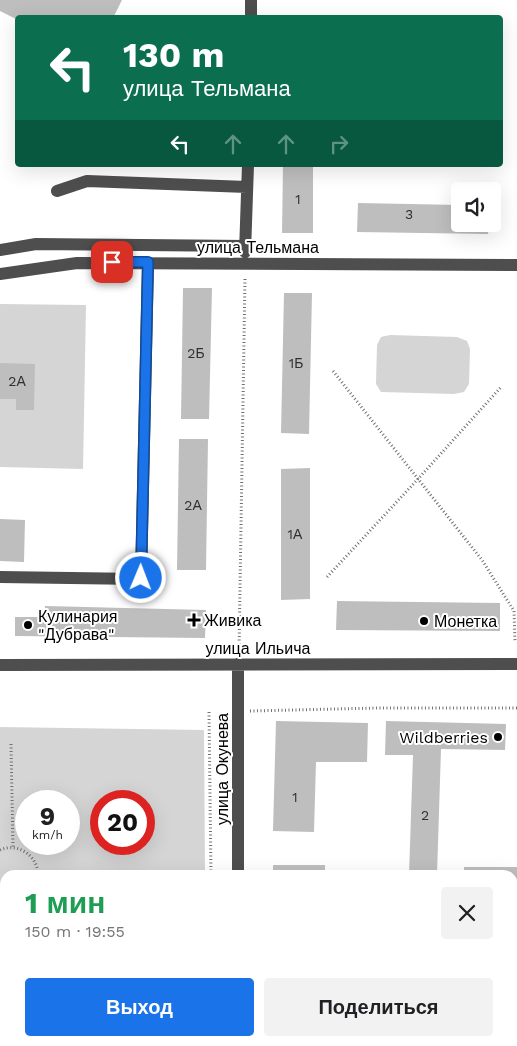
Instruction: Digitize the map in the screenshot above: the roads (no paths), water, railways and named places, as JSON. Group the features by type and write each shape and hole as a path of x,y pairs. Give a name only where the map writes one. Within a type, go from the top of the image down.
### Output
{"street":[{"path":"251,0 251,15"},
{"path":"245,263 248,167"},
{"path":"57,191 87,181 247,186"},
{"path":"0,250 36,244 246,246"},
{"name":"улица Тельмана","path":"0,274 77,262 517,265"},
{"path":"0,577 141,578 148,262"},
{"name":"улица Окунева","path":"238,664 238,870"},
{"name":"улица Ильича","path":"0,665 517,664"}],"place":[{"name":"Живика","path":"194,620"},
{"name":"Монетка","path":"424,621"},
{"name":"Кулинария \"Дубрава\"","path":"28,625"},
{"name":"Wildberries","path":"498,737"}]}
